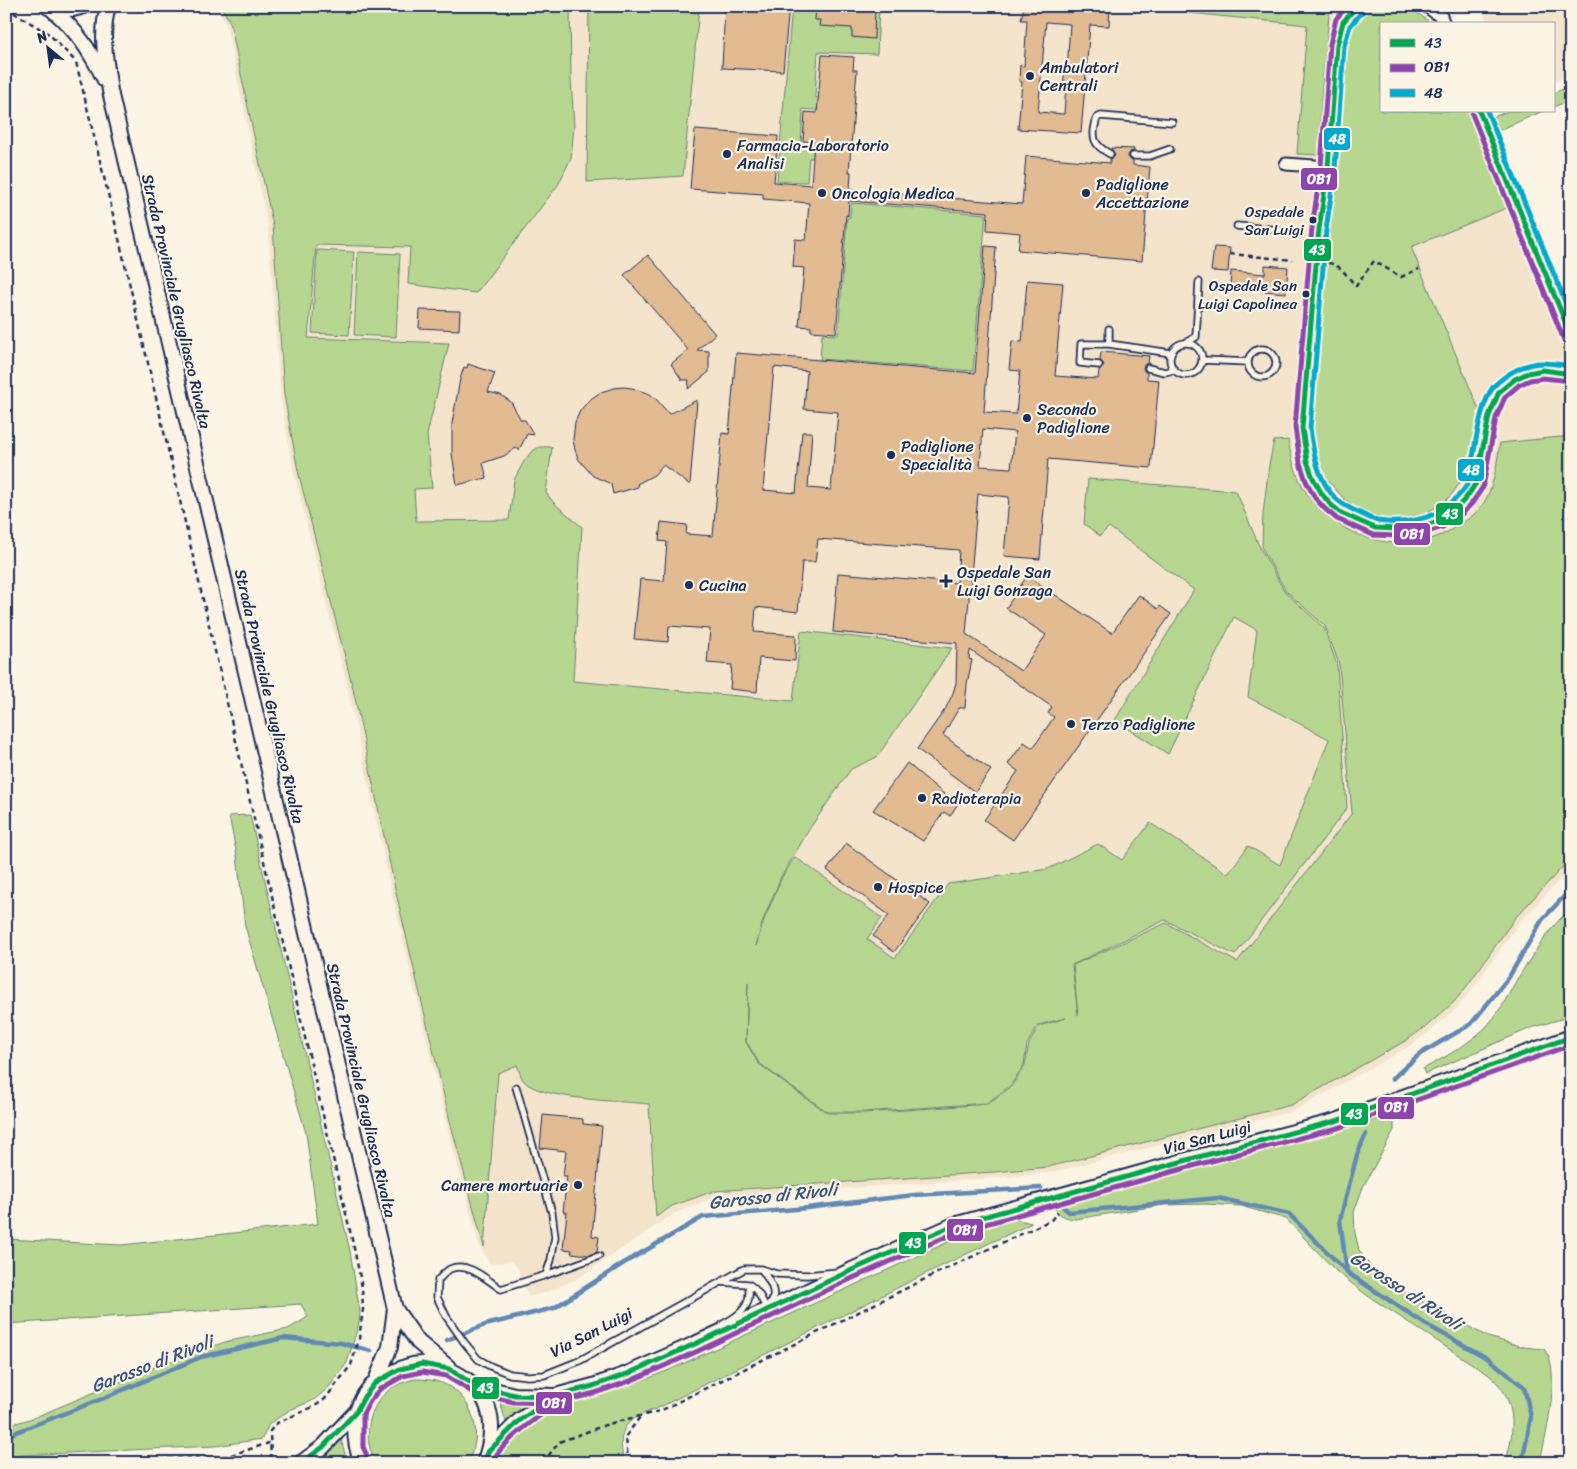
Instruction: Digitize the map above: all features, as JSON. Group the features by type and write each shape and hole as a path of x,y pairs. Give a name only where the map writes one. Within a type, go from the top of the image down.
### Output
{"street":[{"path":"48,7 73,9 84,6"},
{"path":"108,6 104,21 104,44 110,90"},
{"path":"1357,6 1343,22 1337,45 1328,167 1319,229 1302,428 1307,461 1313,478 1322,494 1341,513 1374,528 1397,529 1424,526 1440,520 1454,511 1476,483 1489,416 1499,392 1515,379 1535,372 1543,370 1571,374"},
{"path":"1426,6 1440,16"},
{"path":"48,7 68,23 89,48 110,90"},
{"name":"Strada Provinciale Grugliasco Rivalta","path":"110,90 395,1309 390,1347 375,1383"},
{"path":"1479,112 1571,337"},
{"path":"1286,164 1328,167"},
{"name":"Via San Luigi","path":"476,1386 515,1396 555,1396 593,1386 627,1374 954,1225 1189,1159 1336,1121 1571,1037"},
{"name":"Strada Provinciale Grugliasco Rivalta","path":"395,1309 418,1342 449,1369"},
{"path":"301,1463 323,1447 356,1412 364,1397 375,1383 400,1368 422,1364 449,1369 476,1386 486,1401 491,1419 492,1436 486,1457"},
{"name":"Via San Luigi","path":"486,1457 519,1421 555,1396"},
{"path":"356,1412 356,1449 362,1463"}],"lane":[{"path":"1110,154 1100,148 1094,141 1094,128 1097,118 1101,116 1172,122"},
{"path":"1134,156 1150,156 1170,149"},
{"path":"1237,226 1279,230"},
{"path":"1184,343 1193,344 1197,347 1202,360 1198,370 1188,376 1173,370 1169,359 1171,353 1178,345 1196,337 1199,282"},
{"path":"1108,344 1109,329"},
{"path":"1100,365 1080,363 1081,344 1108,344 1171,353"},
{"path":"1261,349 1274,354 1276,363 1274,371 1264,377 1260,377 1252,373 1248,362 1252,353 1261,349"},
{"path":"1202,360 1248,362"},
{"path":"1148,368 1165,372 1173,370"},
{"path":"516,1087 552,1213 555,1238 546,1275"},
{"name":"Via San Luigi","path":"599,1256 501,1289 473,1270 462,1267 450,1269 438,1280 437,1297 446,1316 478,1358 490,1366 503,1371 528,1376 544,1375 579,1360 744,1269 761,1269 777,1274 807,1274 852,1270"},
{"path":"761,1269 774,1291 774,1300 768,1311"},
{"path":"720,1282 752,1286 768,1311"},
{"name":"Via San Luigi","path":"627,1374 727,1322 745,1308 749,1299 748,1284"}],"path":[{"path":"6,8 49,34 76,62 362,1287 363,1309 359,1339 351,1365 325,1398 315,1406 277,1423 270,1431 271,1461"},
{"path":"1230,254 1293,260"},
{"path":"1325,262 1339,266 1356,286 1374,261 1400,277 1419,269"},
{"path":"543,1463 558,1442 608,1424 660,1412 935,1274 1051,1220 1058,1211"},
{"path":"628,1463 626,1436 641,1416"},
{"path":"87,1463 228,1456 270,1444"}],"shaded area":[{"name":"Ospedale San Luigi Gonzaga","path":"216,6 1405,6 1415,10 1430,22 1380,22 1380,112 1471,112 1571,358 1571,868 1520,922 1458,1007 1432,1030 1410,1046 1294,1111 1049,1173 715,1197 675,1213 577,1279 552,1290 529,1297 522,1283 518,1268 511,1261 491,1264 480,1248 446,1122 392,894 348,690 294,473 280,396 268,227 226,24"},
{"path":"1481,6 1571,6 1571,75 1554,82 1554,22 1487,22"}],"green space":[{"path":"221,6 570,6 574,126 571,158 558,185 476,293 408,284 410,247 316,245 308,338 449,343 427,435 432,488 414,489 416,521 509,520 514,480 523,463 531,452 539,447 552,447 546,493 555,504 582,527 573,681 793,701 801,631 952,648 877,757 851,769 810,828 781,877 763,920 756,946 764,920 782,877 795,857 882,918 867,939 895,958 948,884 1048,869 1098,844 1122,860 1150,823 1228,874 1248,846 1280,865 1329,739 1248,697 1257,630 1234,617 1168,754 1115,720 1194,590 1109,527 1100,536 1084,524 1088,479 1236,491 1260,548 1285,592 1324,628 1337,665 1347,808 1235,955 1165,920 1072,965 1078,1015 1073,965 1166,923 1237,962 1352,813 1339,664 1325,626 1286,591 1262,548 1263,514 1274,441 1288,440 1294,466 1304,489 1324,514 1336,523 1364,537 1395,543 1410,543 1425,541 1445,533 1473,515 1486,499 1492,486 1500,443 1571,436 1571,858 1515,918 1454,1002 1428,1025 1407,1040 1291,1105 1048,1167 714,1191 672,1206 656,1217 649,1104 562,1096 545,1092 531,1087 523,1080 517,1065 498,1073 484,1247 450,1121 396,893 353,689 298,471 284,395 273,226 230,22","holes":["1066,1018 1039,1026 1029,1044 1025,1065 1011,1087 987,1104 864,1113 828,1113 787,1085 758,1063 746,1041 759,1063 828,1112 863,1112 987,1103 1010,1086 1024,1065 1027,1044 1038,1025"]},
{"path":"589,6 699,8 683,176 587,182"},
{"path":"792,6 879,6 877,54 818,52 815,97 825,98 825,111 803,109 801,145 821,147 820,158 809,158 807,182 777,181"},
{"path":"1190,6 1330,6 1322,86 1318,155 1297,154 1307,25 1189,13"},
{"path":"1375,6 1400,6 1417,13 1429,22 1380,22 1380,112 1471,112 1509,207 1411,247 1480,412 1473,452 1465,475 1452,494 1440,506 1422,514 1398,519 1382,518 1363,512 1345,500 1330,483 1313,457 1311,437 1344,45 1355,21"},
{"path":"1571,86 1571,100 1554,107 1554,93"},
{"path":"1506,112 1541,112 1495,132 1491,118"},
{"path":"851,203 986,214 973,371 820,359 822,334 838,335 847,218 850,217"},
{"path":"317,250 354,252 349,335 312,333"},
{"path":"358,252 400,254 396,337 354,335"},
{"path":"250,815 350,1251 360,1312 359,1323 347,1363 329,1387 314,1400 290,1410 269,1424 262,1439 215,1446 23,1455 6,1458 6,1426 33,1418 162,1364 225,1342 288,1329 308,1317 301,1304 6,1324 6,1239 121,1245 318,1224 306,1133 245,926 237,856 229,816"},
{"path":"1571,908 1571,1016 1531,1028 1425,1074 1423,1069 1463,1046 1489,1024 1541,943 1555,924"},
{"path":"1394,1115 1394,1130 1363,1187 1354,1212 1355,1233 1359,1250 1372,1269 1392,1285 1488,1337 1524,1347 1544,1349 1551,1364 1552,1392 1548,1424 1539,1463 1505,1463 1512,1435 1512,1416 1507,1398 1501,1387 1489,1375 1368,1296 1337,1272 1286,1219 1241,1206 1205,1204 1164,1205 1075,1219 1061,1215 1052,1204"},
{"path":"1014,1219 1032,1223 933,1270 658,1408 638,1416 626,1426 623,1433 621,1440 624,1463 496,1463 511,1437 541,1412 552,1407 635,1383 667,1371 981,1227 1003,1220"},
{"path":"414,1379 440,1382 457,1392 464,1400 474,1420 476,1431 472,1453 466,1463 377,1463 370,1449 368,1435 374,1409 384,1394 399,1384"},
{"path":"500,1402 527,1406 506,1422"},
{"path":"341,1439 347,1462 317,1460"}],"building":[{"path":"725,6 789,6 783,71 722,68"},
{"path":"816,6 875,6 874,39 852,37 852,28 819,26 820,20 815,20"},
{"name":"Ambulatori Centrali","path":"1024,6 1110,6 1109,26 1090,25 1081,133 1018,129 1022,82 1019,81 1020,65 1024,66 1027,20 1021,20","holes":["1046,22 1070,24 1067,70 1065,70 1063,85 1066,85 1064,114 1038,112"]},
{"path":"822,55 854,57 853,70 857,70 849,172 851,172 850,190 1022,204 1026,156 1110,163 1110,159 1115,155 1111,148 1134,149 1128,156 1133,161 1133,165 1150,167 1142,261 1018,250 1020,233 987,230 988,212 849,201 848,216 846,215 836,333 811,331 811,327 799,326 804,268 793,267 795,239 806,240 809,203 763,199 763,194 690,189 695,130 778,136 774,182 811,185 814,142 803,141 805,112 817,113"},
{"path":"985,246 996,247 984,412 1016,414 1020,371 1009,370 1012,341 1022,342 1027,280 1063,283 1055,376 1098,379 1099,370 1104,365 1100,360 1101,352 1149,356 1148,363 1143,367 1147,373 1147,379 1159,380 1151,468 1048,459 1040,559 1004,556 1009,497 978,494 966,634 1021,671 1046,635 1006,608 1027,576 1112,633 1139,595 1158,609 1160,606 1171,614 1013,840 984,820 1018,771 1008,764 1024,742 1033,748 1054,717 1048,713 1052,707 970,650 969,659 972,660 965,708 959,708 943,735 991,770 975,792 917,749 946,708 953,693 956,683 957,643 833,632 838,573 957,583 959,550 818,539 815,562 802,562 798,612 756,607 754,632 796,635 795,661 759,658 757,692 730,689 732,665 707,663 710,629 669,626 668,642 634,639 640,579 664,581 667,542 659,541 661,522 687,525 686,534 713,536 722,433 729,434 736,353 975,373","holes":["774,367 807,371 804,409 838,412 831,490 808,488 812,432 802,432 796,493 763,490","983,429 1015,432 1011,468 980,466"]},
{"path":"1214,247 1230,248 1228,272 1211,271"},
{"path":"648,255 715,334 697,350 709,351 709,372 688,389 689,380 682,380 671,364 688,350 624,275"},
{"path":"1265,265 1288,267 1286,293 1230,288 1231,271 1265,274"},
{"path":"420,310 460,311 459,330 419,328"},
{"path":"468,364 495,373 488,392 501,395 511,402 521,420 525,420 534,435 527,434 519,450 516,448 504,456 483,463 487,478 457,485 452,454 452,423 460,379 464,367 467,368"},
{"path":"623,387 650,394 669,414 697,400 690,485 663,465 654,475 637,484 638,487 613,494 611,484 593,476 579,460 573,440 575,422 580,411 589,400 601,392"},
{"name":"Radioterapia","path":"907,763 957,805 950,816 944,812 923,841 873,810"},
{"name":"Hospice","path":"846,843 930,904 894,952 873,936 889,915 827,870"},
{"name":"Camere mortuarie","path":"543,1115 583,1119 583,1124 602,1126 592,1236 599,1237 597,1252 588,1255 571,1253 572,1250 563,1249 567,1212 563,1212 567,1176 563,1176 566,1151 540,1148"}],"waterway":[{"path":"1392,1079 1420,1054 1471,1024 1509,977 1542,920 1571,889"},
{"path":"1347,1272 1340,1220 1357,1155 1366,1134"},
{"name":"Garosso di Rivoli","path":"447,1340 485,1325 554,1308 624,1263 703,1217 807,1208 914,1195 1041,1188"},
{"name":"Garosso di Rivoli","path":"1057,1202 1069,1212 1218,1198 1289,1214 1348,1273 1425,1324 1489,1359 1524,1387 1531,1417 1522,1463"},
{"name":"Garosso di Rivoli","path":"6,1436 99,1400 201,1357 283,1338 341,1343 371,1351"}],"transit line":[{"name":"OB1","path":"1347,6 1336,19 1330,44 1321,166 1312,228 1295,427 1300,463 1306,481 1315,498 1337,519 1373,535 1397,536 1425,533 1443,527 1460,516 1483,487 1496,418 1505,397 1519,385 1530,380 1543,378 1570,381"},
{"name":"43","path":"1357,6 1343,22 1337,45 1328,167 1319,229 1302,428 1307,461 1313,478 1322,494 1341,513 1375,528 1397,529 1424,526 1440,520 1454,511 1476,483 1489,416 1499,392 1515,379 1528,373 1543,370 1571,374"},
{"name":"48","path":"1363,11 1350,26 1344,46 1335,168 1326,230 1310,428 1318,467 1328,489 1344,505 1378,521 1406,522 1434,514 1453,502 1469,481 1482,411 1494,386 1510,373 1530,364 1547,363 1571,366"},
{"name":"43","path":"1479,112 1571,336"},
{"name":"48","path":"1487,112 1571,316"},
{"name":"OB1","path":"1472,114 1564,340"},
{"name":"43","path":"301,1463 323,1447 356,1412 364,1397 375,1383 400,1369 422,1364 449,1369 476,1386 515,1395 555,1396 593,1386 627,1374 695,1344 852,1270 954,1225 1198,1157 1336,1121 1571,1037"},
{"name":"OB1","path":"369,1460 363,1447 363,1414 370,1401 380,1389 403,1376 422,1372 446,1376 474,1393 514,1402 556,1403 595,1393 630,1381 698,1351 855,1277 957,1232 1200,1164 1338,1128 1571,1045"},
{"name":"43","path":"484,1463 488,1452 519,1421 555,1396 573,1391"},
{"name":"OB1","path":"492,1463 503,1446 532,1421 559,1402"}],"place":[{"name":"Ambulatori Centrali","path":"1030,76"},
{"name":"Farmacia-Laboratorio Analisi","path":"727,154"},
{"name":"Oncologia Medica","path":"822,193"},
{"name":"Padiglione Accettazione","path":"1086,193"},
{"name":"Ospedale San Luigi","path":"1313,220"},
{"name":"Ospedale San Luigi Capolinea","path":"1306,294"},
{"name":"Secondo Padiglione","path":"1027,418"},
{"name":"Padiglione Specialità","path":"891,455"},
{"name":"Ospedale San Luigi Gonzaga","path":"946,581"},
{"name":"Cucina","path":"689,585"},
{"name":"Terzo Padiglione","path":"1071,724"},
{"name":"Radioterapia","path":"922,798"},
{"name":"Hospice","path":"878,887"},
{"name":"Camere mortuarie","path":"578,1185"}]}
